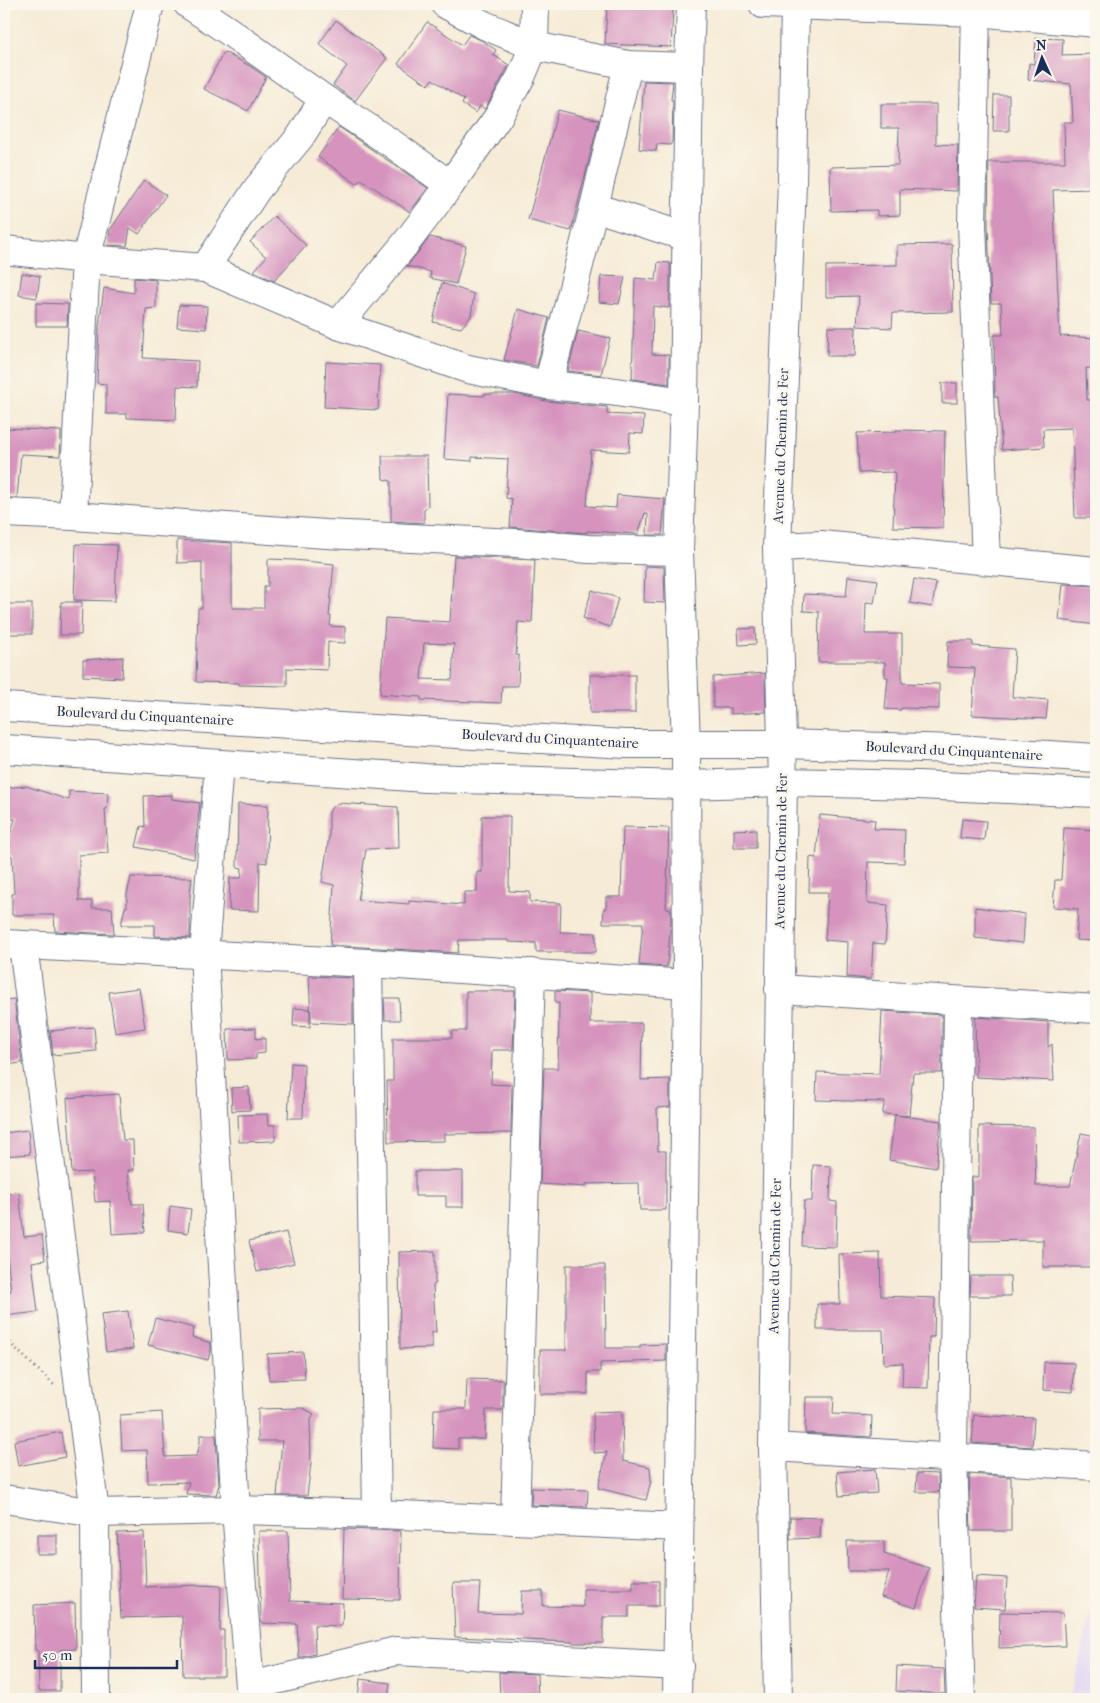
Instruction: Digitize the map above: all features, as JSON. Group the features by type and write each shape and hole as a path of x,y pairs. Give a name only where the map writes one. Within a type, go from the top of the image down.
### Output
{"street":[{"path":"73,516 86,259 150,4"},
{"path":"188,4 450,184"},
{"path":"445,4 484,25 534,46 628,65 688,67"},
{"path":"338,325 406,243 498,116 521,77 534,46 535,4"},
{"path":"677,1699 688,984 686,745 679,551 684,402 688,67 691,4"},
{"path":"763,4 976,8 1096,23"},
{"name":"Avenue du Chemin de Fer","path":"778,1699 773,1447 783,782 777,546 792,183 795,5"},
{"path":"976,8 972,225 986,560"},
{"path":"548,385 628,65"},
{"path":"205,268 257,189 300,137 324,99"},
{"path":"594,207 686,237"},
{"path":"4,250 86,259 205,268 338,325 468,369 548,385 609,391 684,402"},
{"path":"4,513 326,534 516,543 588,549 679,551"},
{"path":"777,546 821,545 1096,570"},
{"name":"Boulevard du Cinquantenaire","path":"4,708 626,744 782,744 957,749 1096,758"},
{"path":"4,749 426,778 685,785 783,782 918,785 1096,793"},
{"path":"219,764 204,954 236,1510 251,1693 396,1650 679,1666"},
{"path":"96,1699 96,1513 13,944 368,963 688,984"},
{"path":"368,963 377,1514"},
{"path":"515,1520 531,973"},
{"path":"779,989 1096,1009"},
{"path":"958,1000 953,1458 961,1699"},
{"path":"773,1447 1096,1466"},
{"path":"4,1499 96,1513 236,1510 679,1527"}],"path":[{"path":"4,1334 12,1345 60,1391"}],"shaded area":[{"path":"1096,1590 1096,1699 1070,1699"}],"building":[{"path":"607,6 673,9 671,47 605,44"},
{"path":"336,20 387,58 355,101 333,85 347,66 319,44"},
{"path":"427,22 462,45 469,35 481,40 496,50 493,55 509,65 485,109 480,106 476,113 462,104 464,100 432,79 428,85 398,64"},
{"path":"1036,38 1063,39 1062,55 1096,54 1096,189 1053,190 1060,336 1096,338 1096,369 1086,368 1087,400 1096,400 1096,518 1075,518 1072,428 1043,429 1044,447 1002,450 998,397 995,397 994,335 1003,335 1001,303 991,303 988,225 989,162 1065,162 1064,122 1073,122 1071,84 1028,80 1029,63 1034,64"},
{"path":"224,52 266,77 248,111 204,89"},
{"path":"644,81 673,82 671,100 673,100 672,142 670,145 657,144 656,151 639,149"},
{"path":"994,95 1009,95 1009,131 993,131"},
{"path":"881,104 936,104 936,144 958,145 957,191 900,189 900,215 877,216 877,210 831,211 830,167 898,165 899,128 881,128"},
{"path":"558,110 599,120 571,231 528,220"},
{"path":"339,127 428,188 410,212 361,179 357,184 318,157"},
{"path":"144,180 166,195 139,234 130,228 127,246 108,245 110,230"},
{"path":"274,216 306,245 274,281 254,271 266,257 250,242"},
{"path":"430,237 466,246 456,284 430,278 431,272 407,266"},
{"path":"952,244 953,312 893,313 892,328 857,326 859,296 826,297 826,266 897,265 897,245"},
{"path":"658,262 670,263 669,308 653,306 652,354 669,355 669,384 632,379 635,278 656,280"},
{"path":"22,273 40,276 37,298 19,295"},
{"path":"601,276 625,277 619,304 599,302"},
{"path":"134,278 156,280 156,308 146,309 143,358 198,361 197,387 177,386 176,420 127,418 127,414 106,414 106,384 97,383 99,326 104,288 134,293"},
{"path":"442,283 474,294 471,316 461,328 433,322"},
{"path":"36,303 68,304 67,326 36,326"},
{"path":"179,305 207,306 206,329 177,327"},
{"path":"518,309 549,318 537,366 504,360"},
{"path":"828,327 856,327 855,356 827,356"},
{"path":"578,331 610,338 601,375 568,371"},
{"path":"326,362 380,365 378,410 324,407"},
{"path":"942,383 957,383 957,403 942,403"},
{"path":"448,394 484,396 484,394 515,394 546,401 607,407 607,414 644,416 643,434 630,433 629,452 591,450 587,506 616,508 617,495 665,499 662,535 647,535 648,514 645,513 638,534 587,531 587,533 510,527 512,499 506,498 508,459 472,457 472,461 444,459"},
{"path":"4,428 61,431 60,456 21,454 17,498 4,498"},
{"path":"896,430 945,431 943,528 893,527 895,472 859,473 857,433 896,432"},
{"path":"382,456 427,456 428,506 424,509 424,523 391,521 391,481 383,479"},
{"path":"177,540 232,543 232,608 264,608 264,586 268,586 268,559 334,564 329,616 331,616 330,626 345,627 345,643 328,642 327,670 287,668 287,686 196,682 198,608 202,608 202,562 177,563"},
{"path":"76,544 117,545 115,601 74,600"},
{"path":"454,556 535,560 532,623 518,622 516,655 519,655 518,686 502,686 501,703 421,700 421,697 380,694 385,618 450,622","holes":["424,643 454,644 452,680 421,679"]},
{"path":"645,566 664,567 665,603 644,602"},
{"path":"848,576 878,580 874,603 866,602 865,634 902,634 902,683 939,684 939,709 885,709 888,677 885,677 885,662 818,662 819,612 803,611 804,594 846,596"},
{"path":"914,579 936,583 932,607 910,603"},
{"path":"1063,584 1096,586 1096,625 1059,620"},
{"path":"592,590 618,598 610,627 583,618"},
{"path":"61,602 82,602 81,635 60,635"},
{"path":"6,604 32,604 32,634 6,634"},
{"path":"755,628 756,644 739,645 738,629"},
{"path":"948,641 973,641 973,646 1015,649 1012,697 1048,700 1046,719 972,715 975,668 947,667"},
{"path":"123,657 122,678 83,676 83,660"},
{"path":"765,673 766,712 731,714 731,708 713,708 713,677"},
{"path":"590,675 635,675 635,713 590,713"},
{"path":"26,786 69,800 69,791 108,793 107,809 105,809 108,853 79,855 79,901 92,901 92,908 112,908 114,934 55,931 54,915 12,915 12,894 14,894 12,856 4,853 15,819 4,819 4,788"},
{"path":"172,795 172,799 200,803 194,859 136,847 141,826 145,827 144,796"},
{"path":"338,803 398,807 399,848 366,849 358,900 409,904 409,901 464,905 464,892 477,892 477,872 482,872 482,816 510,816 509,891 530,892 530,902 561,903 560,932 596,933 596,952 536,952 536,943 508,942 508,940 459,940 458,953 330,945 334,885 322,882 329,837 329,813 331,808"},
{"path":"238,804 268,805 267,863 260,862 259,911 229,910 230,878 241,878 242,868 237,867"},
{"path":"820,815 875,820 874,829 905,830 904,863 868,862 867,903 888,905 885,944 873,943 871,979 847,977 848,942 825,940 828,892 809,892 810,857 816,858"},
{"path":"962,819 986,821 984,840 960,838"},
{"path":"623,827 669,828 666,908 671,909 671,921 667,967 639,965 643,923 603,923 606,897 621,897"},
{"path":"1064,828 1096,830 1096,941 1076,940 1078,909 1053,907 1055,880 1061,880"},
{"path":"756,829 756,848 734,848 734,830"},
{"path":"131,877 192,878 190,938 155,936 155,925 121,925 125,907 127,907 127,894"},
{"path":"975,907 1025,914 1023,943 975,938"},
{"path":"309,976 353,978 353,1024 311,1022"},
{"path":"139,988 145,1028 115,1033 109,992"},
{"path":"466,991 515,991 513,1050 492,1050 491,1084 512,1085 511,1133 444,1134 444,1141 388,1142 387,1081 393,1081 393,1038 452,1038 452,1031 466,1031"},
{"path":"555,991 590,993 590,1023 642,1023 641,1080 670,1079 670,1107 657,1108 658,1151 666,1151 666,1210 640,1210 639,1183 586,1184 586,1187 540,1184 544,1068 558,1068 559,1003 555,1003"},
{"path":"384,998 399,998 400,1020 385,1020"},
{"path":"14,999 22,1063 5,1065 4,1000"},
{"path":"294,1008 310,1009 310,1027 293,1026"},
{"path":"882,1011 942,1015 942,1073 913,1073 909,1116 882,1114 885,1102 816,1100 817,1072 879,1074"},
{"path":"975,1017 1048,1022 1048,1047 1052,1044 1054,1081 976,1077"},
{"path":"94,1027 96,1051 53,1055 50,1031"},
{"path":"256,1028 256,1039 265,1038 265,1053 256,1054 256,1059 228,1060 227,1029"},
{"path":"291,1063 304,1064 303,1118 288,1118"},
{"path":"249,1087 250,1110 232,1111 231,1088"},
{"path":"119,1094 123,1140 133,1140 134,1170 128,1170 132,1204 143,1204 145,1232 112,1234 110,1201 95,1202 92,1172 72,1173 67,1098"},
{"path":"267,1114 268,1125 275,1125 275,1141 239,1142 238,1115"},
{"path":"895,1115 941,1121 936,1168 889,1160"},
{"path":"979,1126 1034,1127 1036,1186 1070,1186 1081,1133 1096,1136 1096,1267 1043,1267 1043,1240 971,1241 972,1177 979,1177"},
{"path":"28,1130 30,1154 4,1156 4,1133"},
{"path":"813,1165 831,1166 830,1201 837,1202 836,1247 802,1246 804,1201 812,1201"},
{"path":"415,1171 463,1171 463,1207 446,1207 446,1196 415,1196"},
{"path":"19,1192 24,1237 42,1235 45,1260 32,1262 38,1312 4,1316 4,1292 11,1291 4,1230 4,1194"},
{"path":"170,1206 191,1209 188,1233 168,1230"},
{"path":"286,1232 294,1263 257,1272 249,1241"},
{"path":"435,1251 435,1283 433,1286 436,1332 432,1332 432,1348 400,1349 399,1252"},
{"path":"880,1253 881,1296 935,1298 934,1337 929,1337 928,1388 902,1387 903,1363 884,1364 883,1330 817,1330 817,1304 840,1304 839,1254"},
{"path":"566,1265 605,1265 606,1348 640,1348 640,1345 666,1344 666,1361 600,1363 600,1372 588,1372 588,1394 540,1394 540,1350 566,1350"},
{"path":"971,1276 1010,1276 1011,1296 970,1296"},
{"path":"128,1311 133,1349 106,1352 101,1314"},
{"path":"155,1318 194,1328 192,1337 211,1343 208,1360 148,1345"},
{"path":"303,1352 305,1379 269,1380 267,1354"},
{"path":"1044,1362 1074,1363 1073,1392 1043,1390"},
{"path":"467,1379 503,1380 503,1410 486,1410 485,1439 458,1439 458,1449 433,1448 434,1409 466,1409"},
{"path":"806,1397 834,1397 833,1414 872,1416 871,1437 805,1433"},
{"path":"303,1408 314,1414 310,1422 311,1463 307,1496 277,1496 282,1441 258,1441 258,1409"},
{"path":"622,1411 623,1461 650,1467 651,1481 646,1500 598,1488 607,1452 594,1453 593,1412"},
{"path":"162,1412 165,1457 197,1456 200,1435 216,1435 219,1485 216,1495 186,1494 189,1482 148,1483 147,1450 122,1451 120,1415"},
{"path":"974,1415 1034,1418 1032,1447 972,1443"},
{"path":"61,1432 65,1457 18,1466 14,1441"},
{"path":"875,1469 877,1493 839,1496 837,1472"},
{"path":"917,1473 938,1474 939,1492 916,1492"},
{"path":"969,1474 1011,1477 1011,1531 971,1531"},
{"path":"532,1488 588,1490 587,1507 531,1505"},
{"path":"790,1517 821,1518 820,1538 790,1539"},
{"path":"344,1529 401,1531 400,1600 342,1599"},
{"path":"259,1531 288,1531 290,1601 343,1603 342,1626 314,1625 315,1654 299,1658 297,1624 261,1623"},
{"path":"144,1532 146,1587 221,1586 220,1630 224,1630 224,1676 183,1676 182,1616 121,1618 117,1533"},
{"path":"37,1535 57,1535 57,1554 37,1554"},
{"path":"847,1541 884,1541 884,1554 929,1568 916,1608 881,1597 889,1571 848,1571"},
{"path":"976,1576 1007,1578 1005,1609 974,1607"},
{"path":"633,1581 659,1581 659,1606 629,1606 629,1617 603,1617 603,1643 455,1637 453,1583 480,1583 478,1613 521,1614 522,1591 543,1591 543,1606 583,1607 583,1589 633,1589"},
{"path":"75,1603 76,1649 60,1650 60,1691 39,1691 38,1650 35,1650 34,1605"},
{"path":"1000,1612 1063,1613 1065,1646 999,1648"},
{"path":"897,1666 944,1669 945,1694 896,1691"},
{"path":"499,1672 537,1674 538,1699 500,1699"},
{"path":"360,1679 390,1683 388,1699 358,1699"}]}
